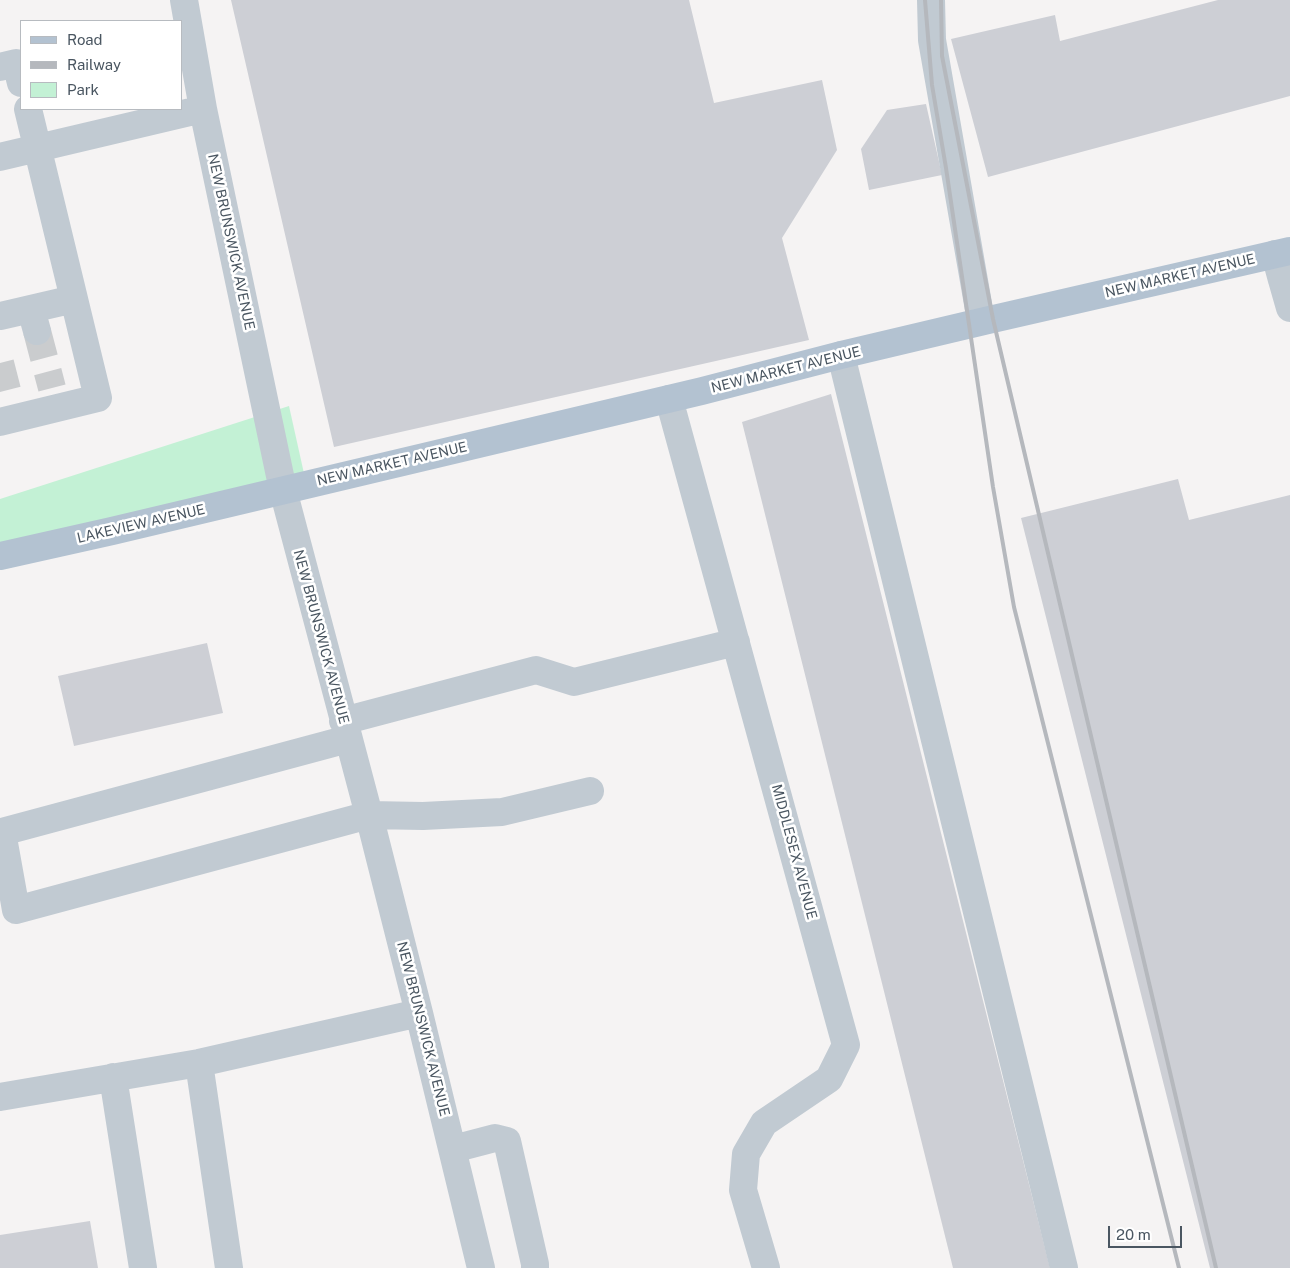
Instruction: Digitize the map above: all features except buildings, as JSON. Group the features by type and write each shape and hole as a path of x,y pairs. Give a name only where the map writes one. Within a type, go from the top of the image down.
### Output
{"main road":[{"name":"NEW MARKET AVENUE","path":"283,490 669,399 981,321 1284,266"},
{"name":"LAKEVIEW AVENUE","path":"0,556 283,490"}],"street":[{"name":"NEW BRUNSWICK AVENUE","path":"184,0 203,109 283,490 369,816 481,1268"},
{"path":"931,0 932,40 981,321"},
{"path":"0,67 16,63 20,80"},
{"path":"0,157 203,109"},
{"path":"8,413 54,398 98,398 28,110"},
{"path":"1284,266 1290,308"},
{"path":"0,316 34,320 74,298"},
{"path":"842,355 1064,1268"},
{"name":"MIDDLESEX AVENUE","path":"669,399 846,1045 828,1079 764,1123 746,1154 742,1190 766,1268"},
{"path":"590,791 502,812 424,816 369,816 16,910 2,832 345,730 536,670 574,682 736,642"},
{"path":"0,1097 198,1063 419,1013"},
{"path":"198,1063 228,1268"},
{"path":"113,1077 143,1268"},
{"path":"453,1149 495,1138 507,1142 535,1268"}],"green space":[{"path":"289,406 309,496 0,570 0,499"}],"tunnel":[{"path":"37,331 52,388"},
{"path":"0,363 9,398"}],"railway":[{"path":"925,0 932,85 993,487 1014,607 1179,1268"},
{"path":"941,0 942,56 993,319 1216,1268"}]}
